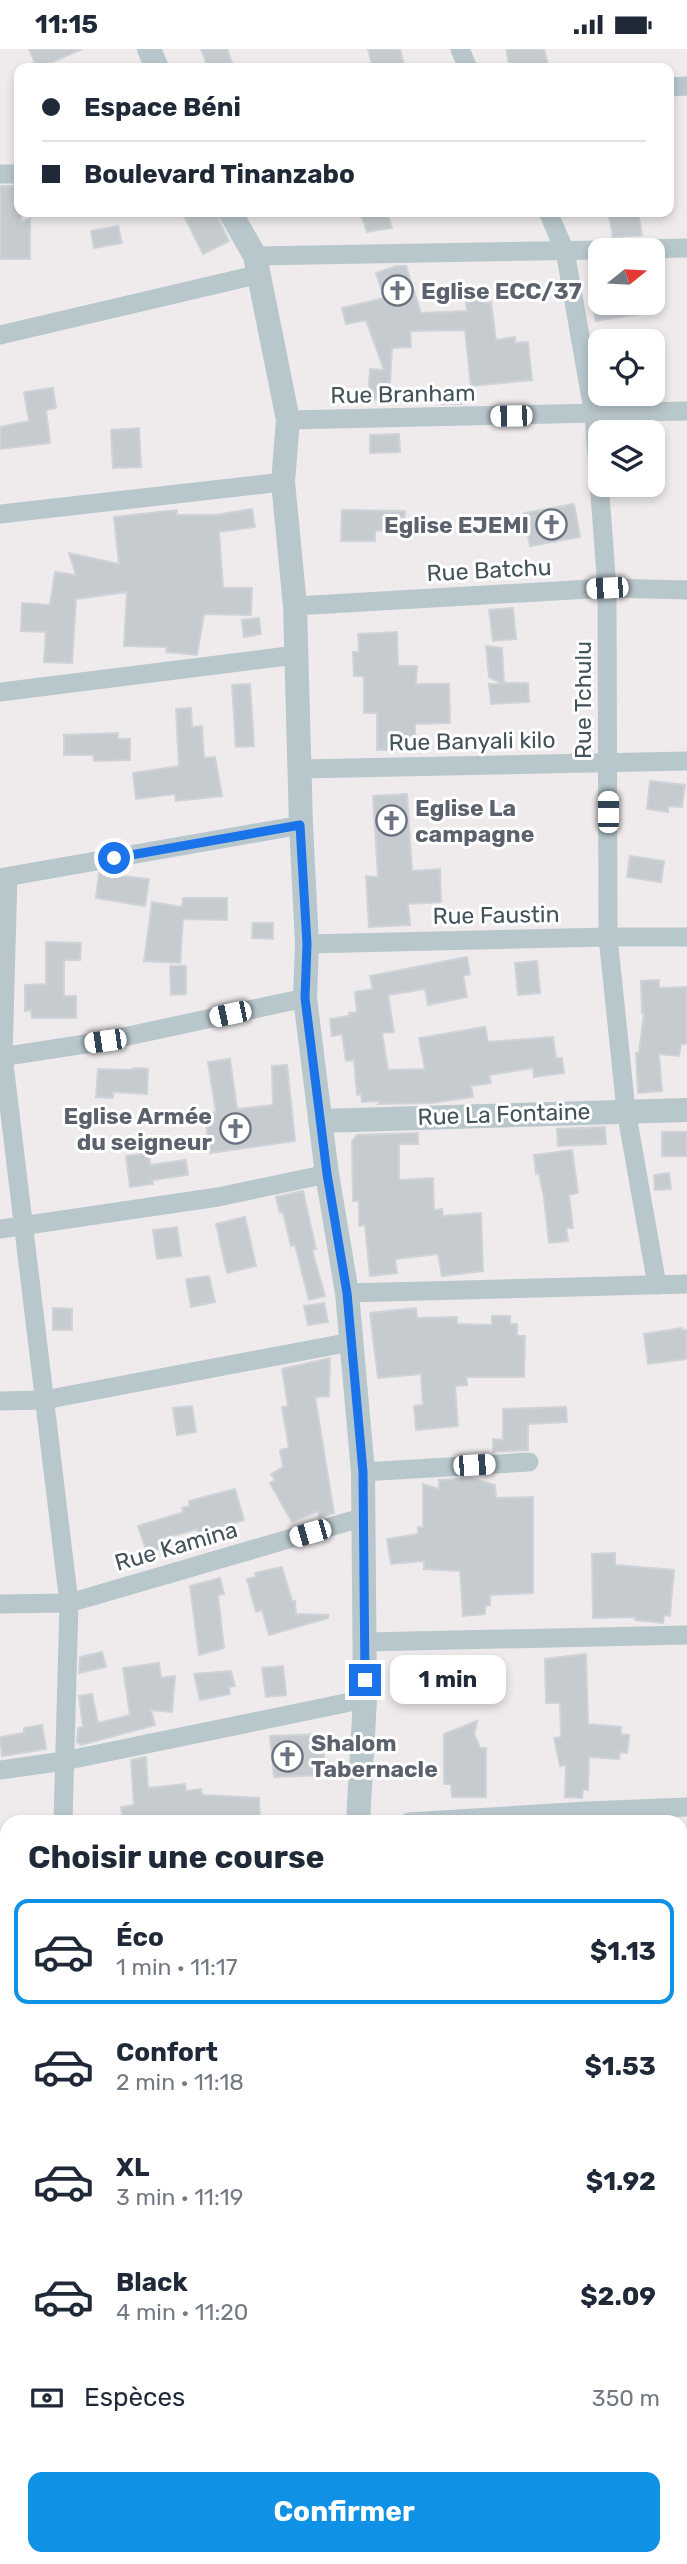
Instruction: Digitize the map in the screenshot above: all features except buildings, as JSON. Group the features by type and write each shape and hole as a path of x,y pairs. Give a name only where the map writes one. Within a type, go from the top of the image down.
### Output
{"street":[{"path":"233,217 257,265 288,421 283,482 295,606 300,825 307,944 305,998 327,1174 347,1293 363,1472 365,1699 358,1815"},
{"name":"Rue Tchulu","path":"550,217 565,251 594,415 607,588 608,937 626,1110 657,1285"},
{"path":"665,249 687,248"},
{"path":"0,335 257,265 588,250"},
{"name":"Rue Branham","path":"288,421 687,411"},
{"path":"0,514 283,482"},
{"name":"Rue Batchu","path":"295,606 607,588 687,590"},
{"path":"0,692 296,655"},
{"name":"Rue Banyali kilo","path":"300,769 687,761"},
{"path":"63,1815 69,1604 2,1056 4,877 300,825"},
{"name":"Rue Faustin","path":"307,944 687,937"},
{"path":"2,1056 105,1041 305,998"},
{"name":"Rue La Fontaine","path":"320,1121 687,1110"},
{"path":"0,1229 218,1197 327,1174"},
{"path":"347,1293 687,1284"},
{"path":"0,1401 44,1400 351,1342"},
{"path":"363,1472 529,1462"},
{"name":"Rue Kamina","path":"0,1604 69,1604 364,1517"},
{"path":"365,1642 687,1635"},
{"path":"0,1770 64,1761 365,1699"},
{"path":"597,1815 687,1807"}],"place":[{"name":"Eglise ECC/37","path":"398,291"},
{"name":"Eglise EJEMI","path":"552,525"},
{"name":"Eglise La campagne","path":"392,821"},
{"name":"Eglise Armée du seigneur","path":"235,1129"},
{"name":"Shalom Tabernacle","path":"288,1756"}],"route":[{"path":"114,858 300,825 307,944 305,998 327,1174 347,1293 363,1472 365,1680"}]}
